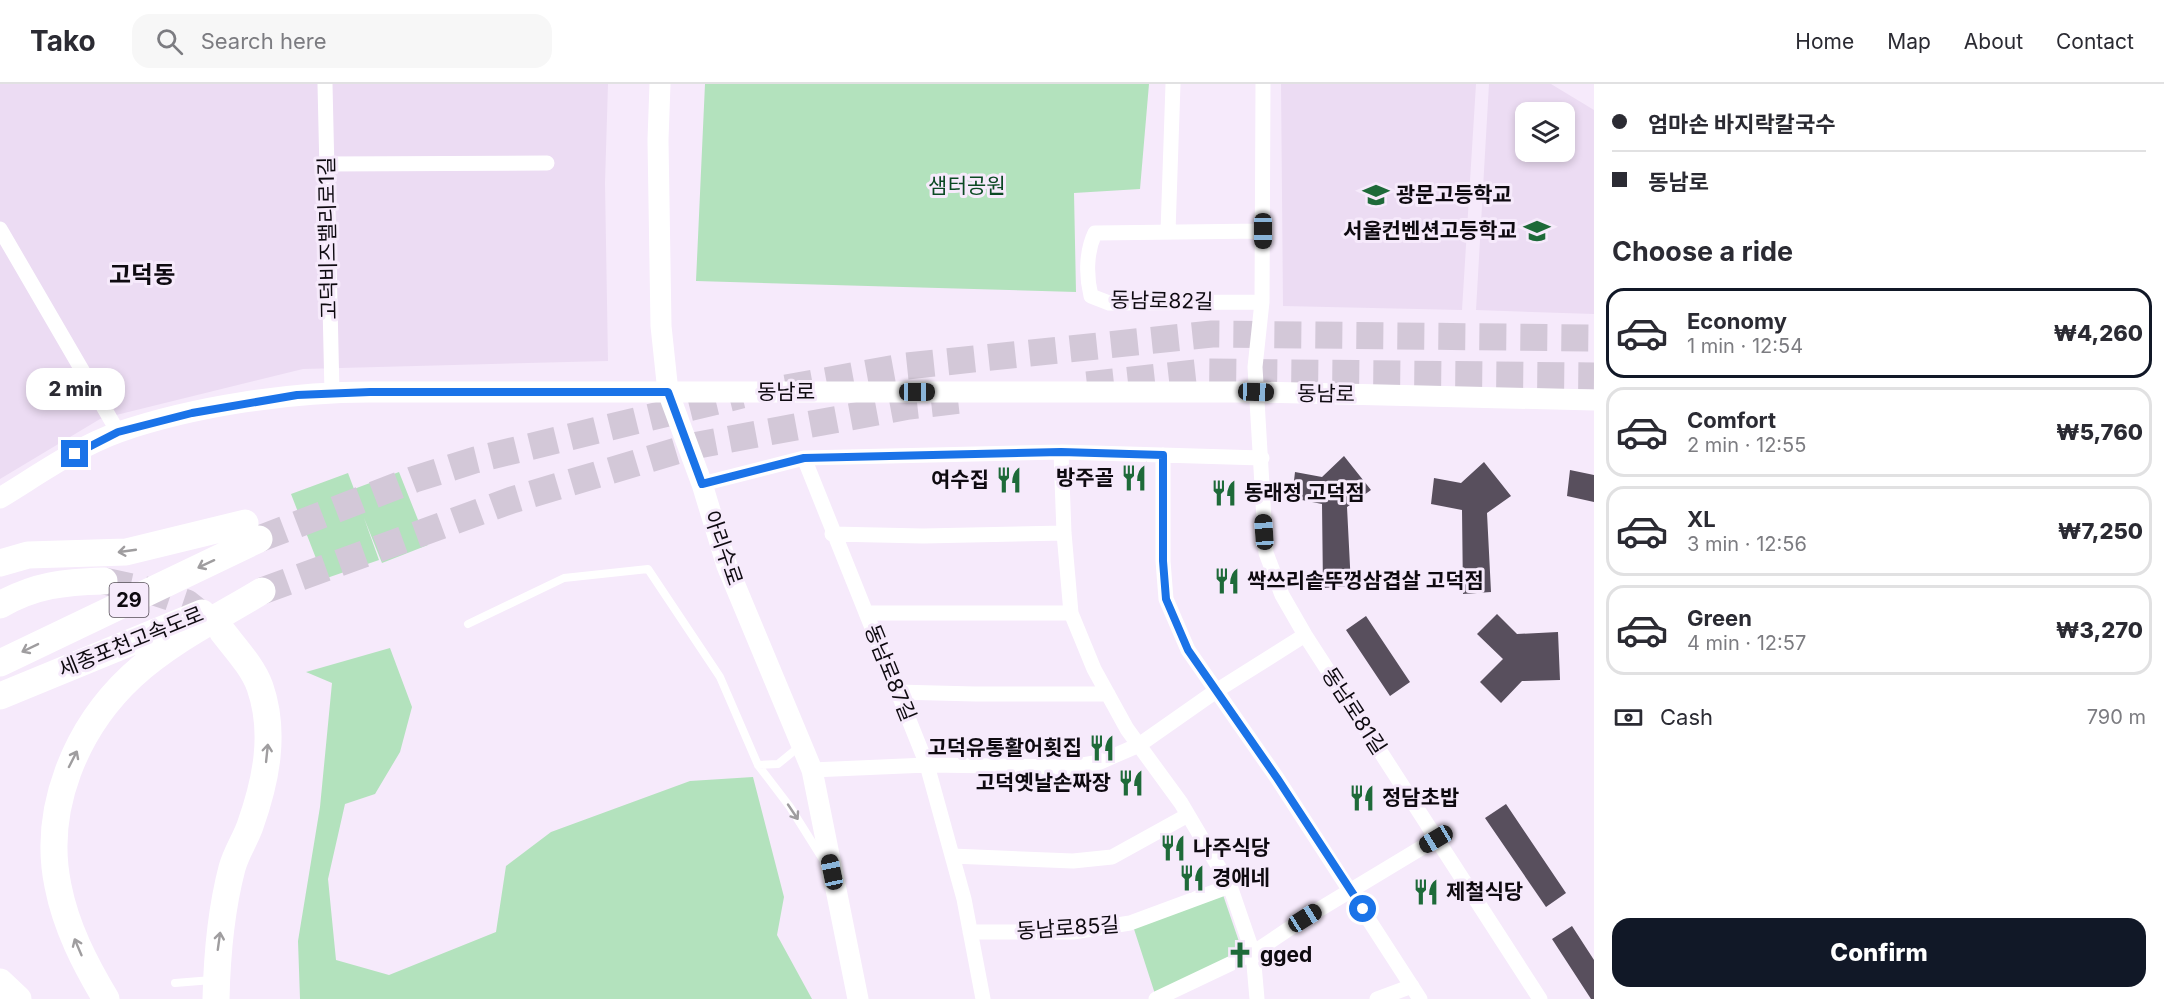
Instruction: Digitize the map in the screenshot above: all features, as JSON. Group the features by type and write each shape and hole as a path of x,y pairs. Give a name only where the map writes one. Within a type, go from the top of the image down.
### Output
{"highway":[{"name":"세종포천고속도로","path":"0,563 28,555 126,552 252,531 0,663"},
{"path":"0,605 38,588 64,582 104,581"},
{"name":"세종포천고속도로","path":"0,696 145,635 262,591 197,629 133,675 102,711 69,767 58,807 55,848 58,885 69,925 86,966 106,999"},
{"path":"218,993 218,942 233,867 250,826 264,780 270,729 260,686 222,631"},
{"path":"0,982 18,999"}],"main road":[{"name":"아리수로","path":"660,84 658,140 661,326 668,392 702,484 727,566 812,770 858,999"},
{"name":"동남로","path":"0,498 87,447 118,432 192,413 297,395 332,393 1256,392 1594,400"}],"street":[{"name":"고덕비즈밸리로1길","path":"325,84 332,393"},
{"path":"1168,232 1173,84"},
{"path":"1256,392 1255,367 1262,302 1263,84"},
{"path":"327,164 547,163"},
{"path":"0,229 118,432"},
{"name":"동남로82길","path":"1262,302 1109,303 1091,296 1087,282 1090,244 1095,233 1263,231"},
{"name":"동남로81길","path":"1256,392 1262,458 1266,553 1282,595 1305,635 1540,999"},
{"path":"702,484 804,458 1061,452 1262,458"},
{"path":"1061,452 1064,533 1071,613 1094,669 1127,729 1188,815 1230,886 1253,953 1257,999"},
{"path":"1163,455 1163,561 1166,599 1188,650 1351,889 1416,993 1377,999"},
{"name":"동남로87길","path":"804,458 832,534 927,765 952,856 983,999"},
{"path":"832,534 923,536 1064,533"},
{"path":"866,614 1071,613"},
{"path":"812,770 927,765 1071,767 1100,762 1139,745 1216,691 1305,635"},
{"path":"897,692 1108,694"},
{"path":"952,856 1073,861 1112,857 1188,815"},
{"path":"1156,999 1253,953 1351,889 1436,839"},
{"name":"동남로85길","path":"970,932 1073,932 1130,923 1230,886"}],"lane":[{"path":"468,624 564,578 648,569 720,677 758,765 790,807 832,872"},
{"path":"758,765 778,764 802,746"},
{"path":"176,983 218,993"}],"shaded area":[{"path":"0,84 608,84 605,183 608,361 303,369 100,419 0,479"},
{"name":"광문고등학교","path":"1281,84 1476,84 1462,310 1283,306"},
{"name":"서울컨벤션고등학교","path":"1489,84 1551,84 1594,110 1594,314 1476,310"}],"green space":[{"name":"샘터공원","path":"705,84 1149,84 1140,189 1074,193 1076,292 696,281"},
{"path":"399,472 428,545 382,563 364,518 379,560 324,579 291,494 348,473 354,489"},
{"path":"390,648 412,707 400,752 375,794 345,804 328,879 336,960 389,975 496,932 506,866 551,832 690,781 753,777 784,897 777,935 812,999 300,999 298,941 320,807 332,683 306,672"},
{"path":"1222,892 1245,959 1156,997 1133,926"}],"building":[{"path":"1344,456 1371,490 1347,507 1351,586 1323,588 1322,504 1292,498 1295,472 1322,477"},
{"path":"1484,462 1511,496 1487,513 1491,592 1463,594 1462,510 1431,504 1434,478 1461,483"},
{"path":"1570,470 1594,475 1594,502 1567,496"},
{"path":"1497,614 1517,634 1558,632 1560,680 1522,681 1501,703 1480,682 1503,659 1477,634"},
{"path":"1366,616 1410,682 1390,696 1346,630"},
{"path":"1506,804 1566,893 1546,907 1485,818"},
{"path":"1572,926 1594,960 1594,999 1591,999 1552,939"}],"tunnel":[{"path":"786,388 907,366 1212,334 1594,338"},
{"path":"1087,385 1204,372 1594,376"},
{"path":"259,539 415,479 475,460 742,395"},
{"path":"262,591 512,500 693,446 909,406 971,399"},
{"path":"104,581 154,592 187,603 216,626"}],"place":[{"name":"광문고등학교","path":"1376,195"},
{"name":"서울컨벤션고등학교","path":"1537,231"},
{"name":"방주골","path":"1134,478"},
{"name":"여수집","path":"1009,480"},
{"name":"동래정 고덕점","path":"1224,493"},
{"name":"싹쓰리솥뚜껑삼겹살 고덕점","path":"1227,581"},
{"name":"고덕유통활어횟집","path":"1102,748"},
{"name":"고덕옛날손짜장","path":"1131,783"},
{"name":"정담초밥","path":"1362,798"},
{"name":"나주식당","path":"1173,848"},
{"name":"경애네","path":"1192,878"},
{"name":"제철식당","path":"1426,892"},
{"name":"gged","path":"1240,955"}],"district":[{"name":"고덕동","path":"142,275"}],"route":[{"path":"75,454 118,432 192,413 297,395 370,392 668,392 702,484 804,458 1061,452 1163,455 1163,561 1166,599 1188,650 1277,778 1363,909"}]}
